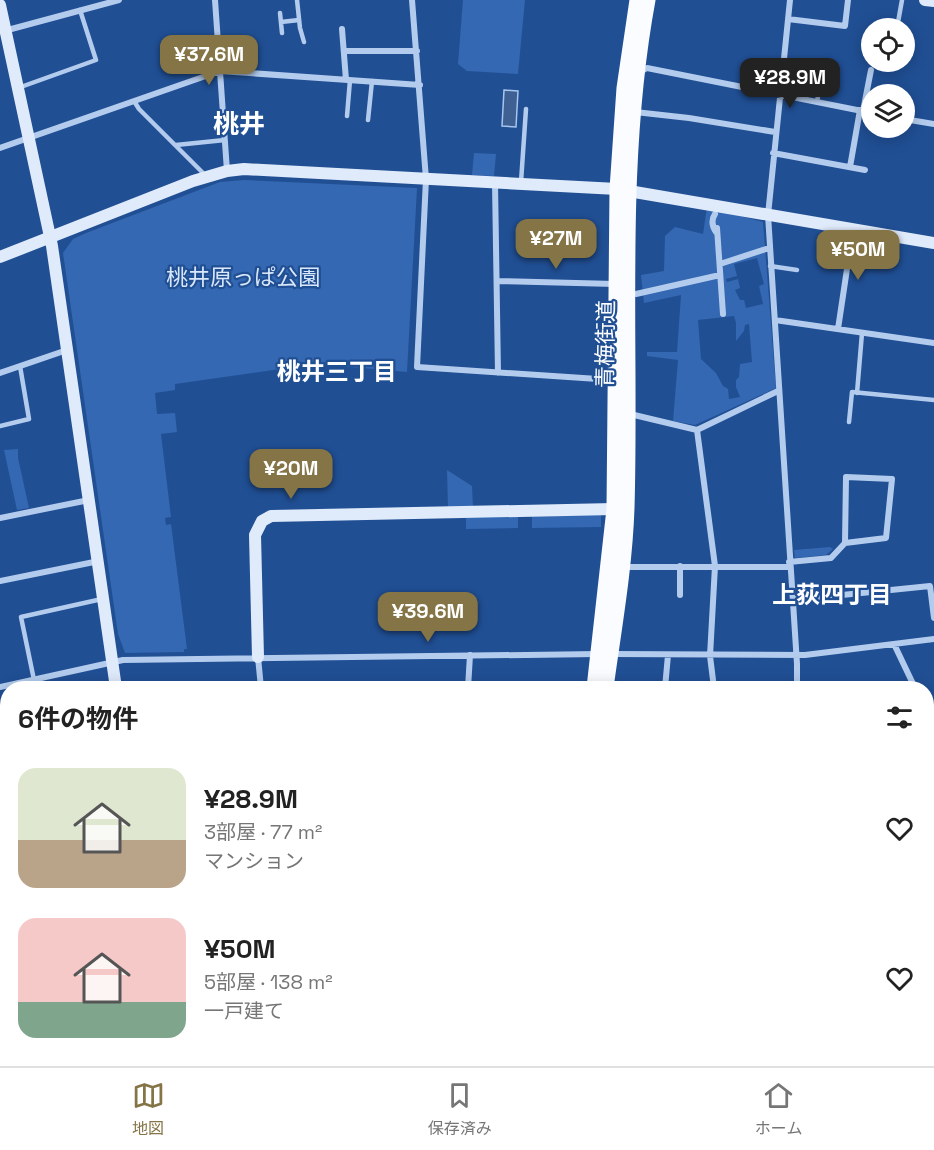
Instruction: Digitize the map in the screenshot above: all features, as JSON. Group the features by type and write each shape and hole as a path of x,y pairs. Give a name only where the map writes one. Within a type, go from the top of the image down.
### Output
{"main road":[{"name":"青梅街道","path":"596,681 622,567 627,508 624,88 637,0"},
{"name":"青梅街道","path":"606,681 604,654 614,509 615,284 623,190 648,0"}],"street":[{"path":"3,31 119,0"},
{"path":"215,0 227,171"},
{"path":"412,0 426,179 417,367 614,380"},
{"path":"790,0 768,215 797,681"},
{"path":"788,19 845,26 848,0"},
{"path":"925,0 934,2"},
{"path":"0,5 3,31 51,237 115,681"},
{"path":"342,29 348,80"},
{"path":"344,51 417,51"},
{"path":"637,74 647,68 861,111"},
{"path":"0,148 220,71 420,85"},
{"path":"634,112 775,132"},
{"path":"850,167 861,116"},
{"path":"915,121 934,124"},
{"path":"773,153 865,170"},
{"path":"0,257 207,176 227,171 261,170 623,190 715,213 768,215 934,243"},
{"path":"495,183 498,373"},
{"path":"715,213 712,225 717,231 723,314"},
{"path":"838,329 853,229"},
{"path":"720,264 770,249"},
{"path":"636,294 720,275"},
{"path":"497,281 615,284"},
{"path":"775,320 934,343"},
{"path":"0,373 68,350"},
{"path":"627,413 697,430 778,391"},
{"path":"697,430 715,566 710,656 713,681"},
{"path":"622,567 789,565 831,558 845,543 886,538 892,479 846,477 845,543"},
{"path":"0,518 89,500"},
{"path":"260,681 255,535 262,521 271,516 614,509"},
{"path":"0,581 99,561"},
{"path":"680,567 680,595"},
{"path":"793,600 930,586 934,618"},
{"path":"34,680 113,662 258,657 796,655 934,639"},
{"path":"894,644 912,681"},
{"path":"468,681 470,655"},
{"path":"666,681 668,655"}],"lane":[{"path":"297,0 304,42"},
{"path":"899,18 902,0"},
{"path":"18,88 96,60 80,10"},
{"path":"280,13 282,33"},
{"path":"281,22 299,20"},
{"path":"817,101 823,74"},
{"path":"347,116 348,80"},
{"path":"368,120 372,81"},
{"path":"134,101 139,109 207,176"},
{"path":"520,184 525,109"},
{"path":"176,145 225,140"},
{"path":"770,266 797,270"},
{"path":"857,393 862,333"},
{"path":"0,426 29,419 20,366"},
{"path":"849,422 852,393 934,400"},
{"path":"34,680 21,617 105,599"}],"green space":[{"path":"463,0 525,0 518,74 467,71 458,64"},
{"path":"474,153 496,154 494,176 472,175"},
{"name":"桃井原っぱ公園","path":"244,180 417,188 407,372 316,364 175,384 175,390 155,393 157,414 175,413 177,432 161,434 171,517 165,518 166,525 171,524 187,649 184,649 184,652 125,653 118,634 63,253 73,239 86,233 220,182"},
{"path":"707,207 763,222 776,388 695,425 673,421 678,360 647,356 647,352 677,352 681,295 644,303 641,275 664,271 665,236 675,227 703,234","holes":["757,258 764,284 759,286 763,304 746,308 744,300 740,300 735,290 740,288 738,279 727,282 726,279 737,276 734,264","734,316 736,341 744,331 745,325 749,324 752,362 740,364 739,377 736,380 740,397 729,399 728,389 701,359 698,320"]},
{"path":"18,449 29,508 17,510 4,450"},
{"path":"447,470 472,486 473,508 448,508"},
{"path":"601,512 601,527 532,528 532,513"},
{"path":"466,514 518,514 518,528 466,529"},
{"path":"830,547 833,549 826,555 795,558 794,550"}],"shaded area":[{"path":"504,90 518,91 516,127 502,126"}],"district":[{"name":"桃井","path":"239,124"},
{"name":"桃井三丁目","path":"337,372"},
{"name":"上荻四丁目","path":"832,595"}]}
